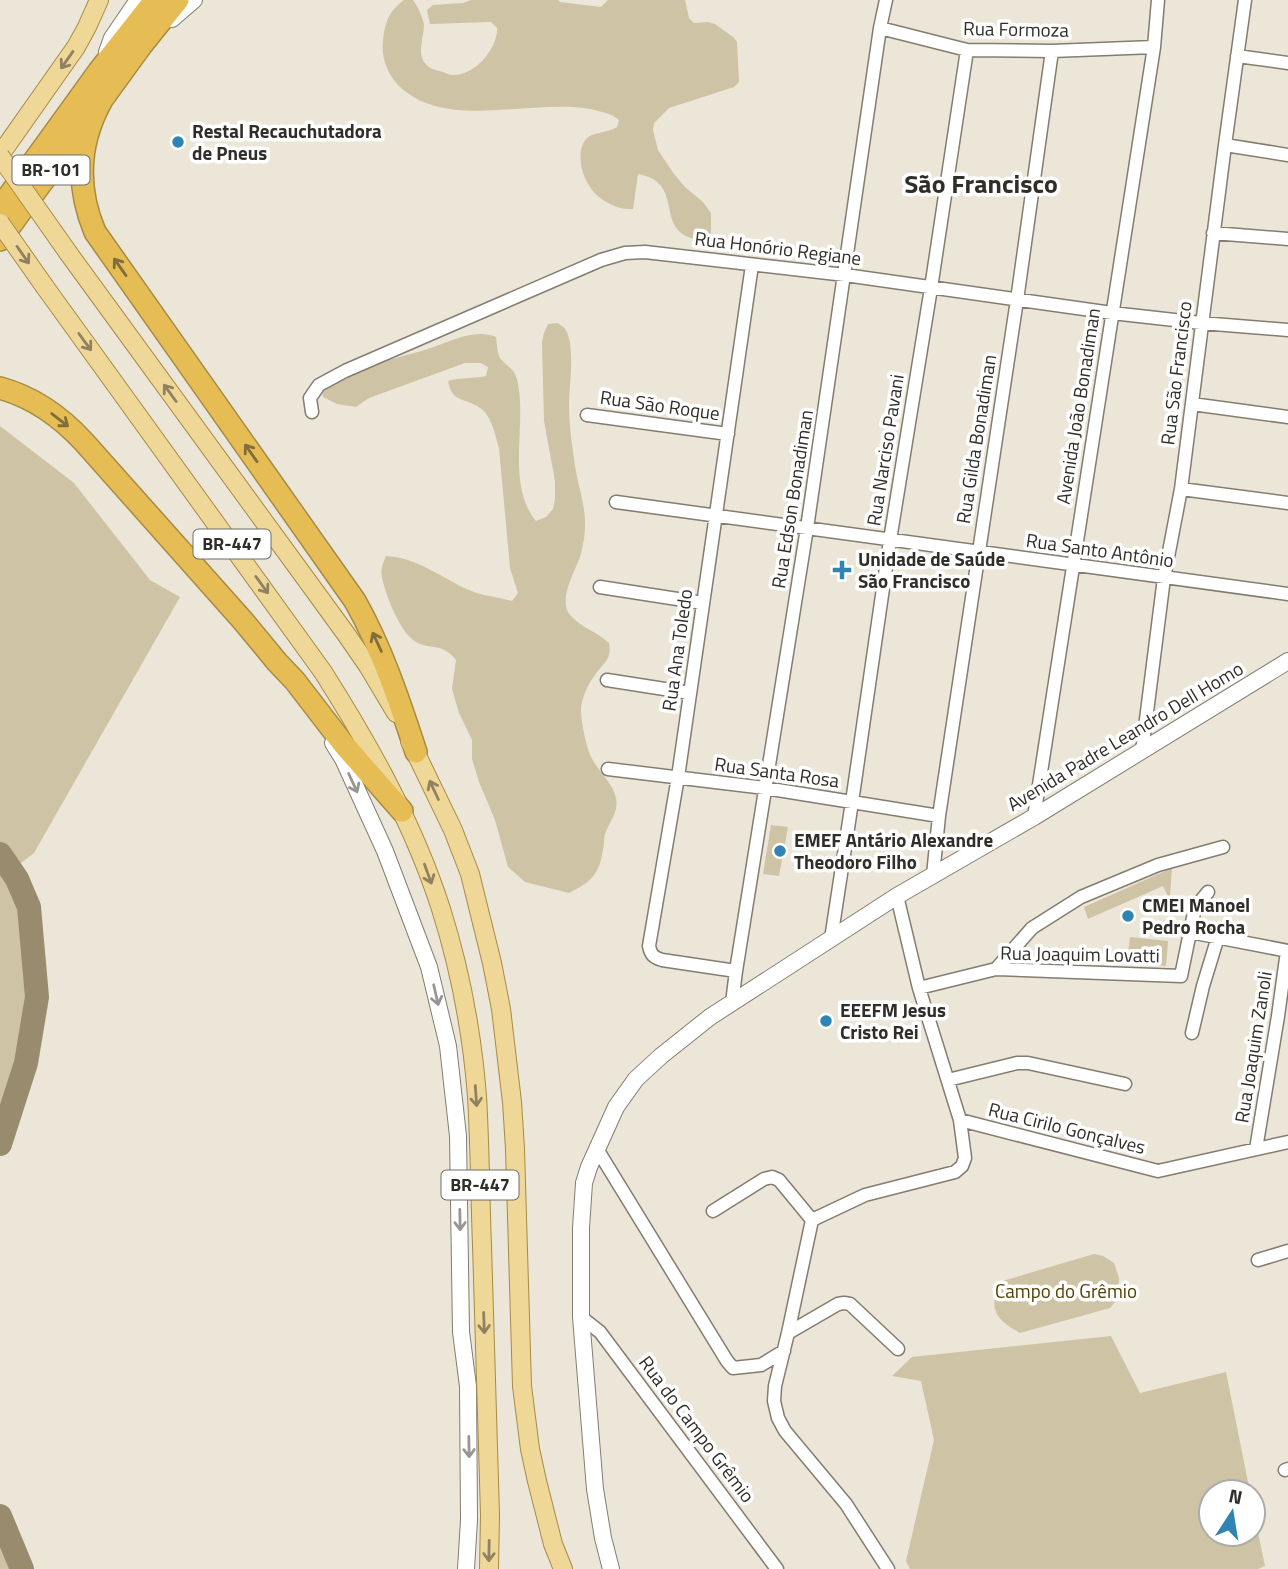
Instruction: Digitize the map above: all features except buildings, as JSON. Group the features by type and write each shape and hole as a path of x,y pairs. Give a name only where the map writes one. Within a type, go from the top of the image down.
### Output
{"highway":[{"name":"BR-101","path":"0,208 99,71 155,0"},
{"name":"BR-101","path":"0,240 141,46 178,0"},
{"path":"102,100 89,128 81,173 85,203 95,232 355,601 387,665 416,752"},
{"path":"0,388 35,402 73,430 295,681 345,746 402,811"}],"main road":[{"name":"BR-447","path":"99,0 76,47 0,156 353,645 388,699 453,830 470,874 501,1009 515,1149 522,1386 530,1450 550,1533 563,1569"},
{"name":"BR-447","path":"0,223 300,637 346,707 402,811 441,909 458,973 477,1095 490,1515 489,1569"}],"street":[{"path":"99,71 112,38 138,0"},
{"path":"141,46 194,0"},
{"name":"Rua Edson Bonadiman","path":"732,1003 886,0"},
{"name":"Avenida João Bonadiman","path":"1034,817 1154,47 1158,0"},
{"name":"Rua São Francisco","path":"1142,751 1164,578 1181,489 1245,0"},
{"name":"Rua Formoza","path":"880,28 967,50 1052,51 1154,47"},
{"name":"Rua Narciso Pavani","path":"831,939 967,50"},
{"name":"Rua Gilda Bonadiman","path":"933,874 939,816 1052,51"},
{"path":"1237,56 1288,63"},
{"path":"1224,145 1288,155"},
{"path":"1213,233 1288,239"},
{"name":"Rua Honório Regiane","path":"312,412 310,398 318,385 327,380 601,260 625,253 645,252 845,275 1112,313 1288,330"},
{"name":"Rua Ana Toledo","path":"736,971 662,961 654,958 649,946 678,777 752,265"},
{"path":"1192,404 1288,417"},
{"name":"Rua São Roque","path":"587,415 728,434"},
{"path":"1181,489 1288,503"},
{"name":"Rua Santo Antônio","path":"616,502 1288,594"},
{"path":"600,587 703,603"},
{"name":"Avenida Padre Leandro Dell Homo","path":"611,1569 595,1489 581,1317 580,1228 584,1183 616,1107 636,1079 710,1017 831,939 933,874 1034,817 1288,662"},
{"path":"607,680 690,693"},
{"path":"295,681 343,759 385,850 429,967 448,1046 458,1136 461,1332 468,1386 467,1569"},
{"name":"Rua Santa Rosa","path":"608,769 765,788 939,816"},
{"path":"996,969 1032,928 1081,897 1157,865 1223,847"},
{"name":"Rua Joaquim Lovatti","path":"919,988 996,969 1181,976 1195,908 1208,892"},
{"path":"812,1220 865,1195 955,1172 962,1167 965,1158 960,1120 919,988 897,897"},
{"path":"1190,932 1287,951"},
{"path":"1192,1033 1218,937"},
{"name":"Rua Joaquim Zanoli","path":"1256,1149 1287,951"},
{"path":"1181,976 1203,986"},
{"path":"948,1080 1017,1063 1028,1063 1125,1084"},
{"name":"Rua Cirilo Gonçalves","path":"960,1120 1158,1171 1288,1142"},
{"path":"597,1149 733,1368 761,1365 784,1351"},
{"path":"713,1211 764,1178 772,1177 779,1180 812,1220"},
{"path":"812,1220 774,1401 778,1418 790,1438 846,1504 888,1569"},
{"path":"1258,1260 1288,1251"},
{"path":"788,1333 838,1304 845,1303 850,1304 898,1349"},
{"name":"Rua do Campo Grêmio","path":"581,1317 600,1332 777,1569"}],"green space":[{"path":"404,0 413,0 423,19 421,53 424,62 432,69 453,75 469,71 484,59 494,44 497,28 491,22 430,24 427,10 433,5 471,0 558,0 601,7 608,0 685,0 689,18 694,23 715,24 737,42 739,82 734,87 669,108 654,123 653,130 658,150 674,174 711,213 711,236 707,241 689,237 678,230 667,198 653,179 638,174 633,209 613,206 592,190 582,170 581,150 589,137 617,127 619,120 613,116 590,109 566,107 464,110 439,107 417,99 398,85 386,64 383,41 389,18"},
{"path":"557,323 565,329 570,345 570,424 585,518 581,554 567,589 566,603 567,610 575,620 609,643 608,657 588,687 581,714 591,757 612,787 617,803 605,834 596,872 583,885 569,893 525,882 508,867 495,820 472,759 472,740 459,713 452,689 456,660 447,651 412,639 400,624 390,604 381,574 386,556 397,557 418,564 479,594 512,601 518,593 510,568 499,448 494,432 484,411 456,397 448,381 486,376 488,367 481,363 465,363 369,398 356,407 337,404 323,397 321,388 377,363 462,337 479,334 496,337 500,358 517,379 520,396 519,471 527,506 536,521 546,517 553,509 555,499 555,481 544,421 542,342 548,324"},
{"path":"0,426 74,483 150,580 180,597 34,853 12,870 29,907 37,1008 26,1063 0,1144"},
{"path":"771,825 788,827 779,876 763,874"},
{"path":"1172,868 1170,896 1163,886 1088,919 1084,907"},
{"path":"1130,937 1168,941 1166,966 1127,963"},
{"name":"Campo do Grêmio","path":"1094,1254 1114,1263 1119,1278 1118,1298 1110,1308 1020,1333 996,1313 995,1300 999,1282"},
{"path":"1111,1336 1140,1393 1226,1372 1247,1478 1197,1478 1197,1548 1261,1548 1265,1566 1258,1569 910,1569 906,1561 934,1440 921,1381 892,1376 912,1357"},
{"path":"0,1516 1,1518 22,1569 0,1569"}],"waterway":[{"path":"0,854 17,879 29,907 37,997 26,1063 0,1144"},
{"path":"0,1516 22,1569"}],"place":[{"name":"Restal Recauchutadora de Pneus","path":"178,142"},
{"name":"Unidade de Saúde São Francisco","path":"842,570"},
{"name":"EMEF Antário Alexandre Theodoro Filho","path":"780,851"},
{"name":"CMEI Manoel Pedro Rocha","path":"1128,916"},
{"name":"EEEFM Jesus Cristo Rei","path":"826,1021"}],"district":[{"name":"São Francisco","path":"981,184"}]}
